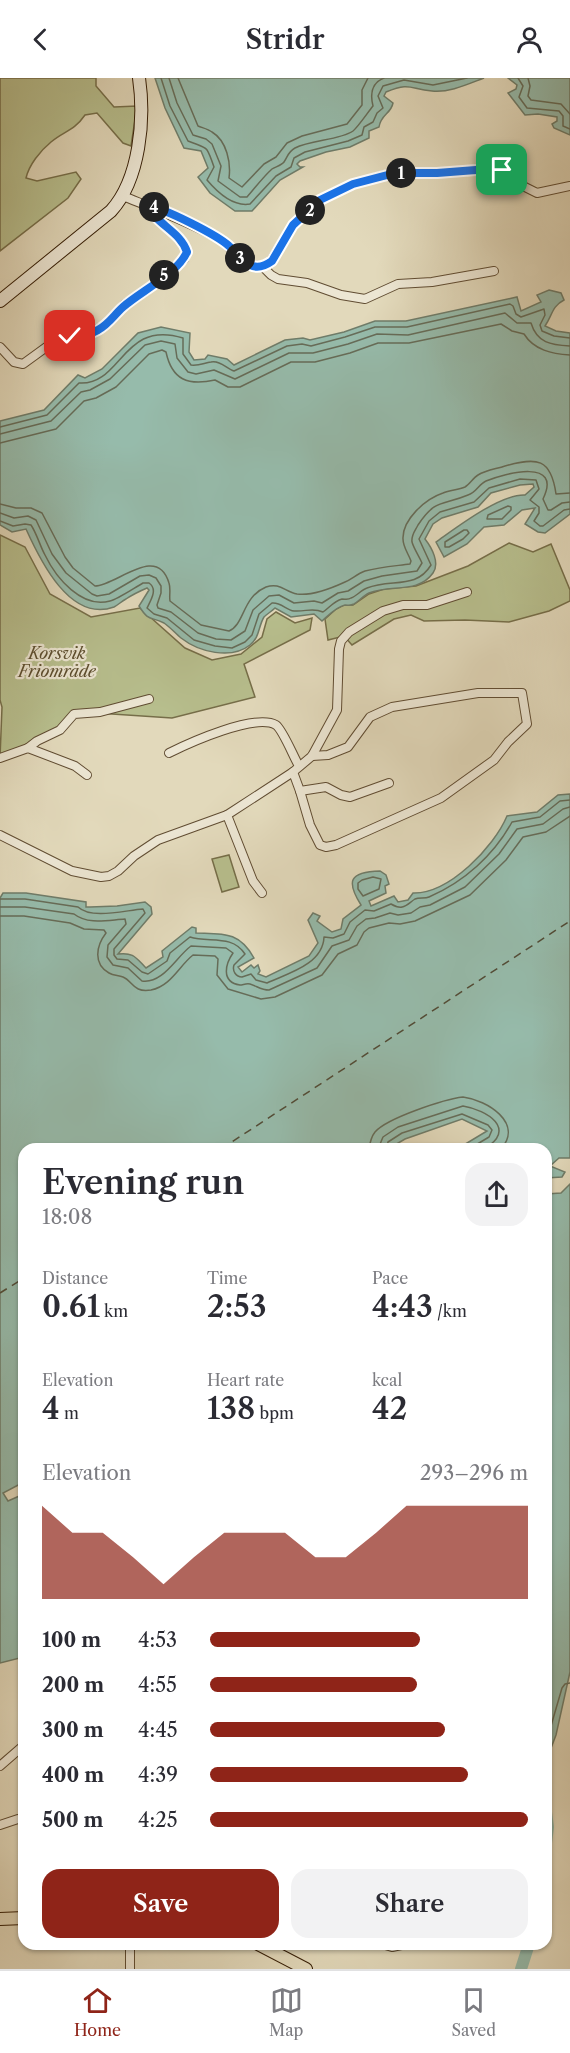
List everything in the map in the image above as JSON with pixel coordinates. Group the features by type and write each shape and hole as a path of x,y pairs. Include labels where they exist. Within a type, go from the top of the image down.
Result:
{"main road":[{"path":"0,301 111,211 123,196 132,173 139,135 141,104 139,78"},
{"path":"0,1919 18,1918"},
{"path":"270,1950 306,1969"}],"street":[{"path":"123,196 162,210 218,238 247,264 262,266 272,261 293,225 320,200 353,184 389,174 496,169 507,173 537,193 570,186"},
{"path":"0,347 14,362 26,363 56,340 88,334 100,329 124,306 183,259 187,252 184,243 167,229 148,206"},
{"path":"262,266 278,279 308,282 341,296 365,299 398,284 432,282 494,271"},
{"path":"0,835 72,871 109,876 158,840 227,815 312,756 337,710 339,649 344,636 374,615 391,608 403,605 427,605 467,592"},
{"path":"169,753 202,737 255,722 267,723 279,728 296,769 310,825 320,845 326,847 336,845 441,798 494,760 508,742 527,724 522,693 478,693 392,707 370,717 348,747 328,755 312,756"},
{"path":"0,758 28,748 60,730 74,714 100,712 149,699"},
{"path":"28,748 75,766 87,775"},
{"path":"300,791 326,787 350,797 389,783"},
{"path":"227,815 254,881 262,893"},
{"path":"0,1766 18,1750"},
{"path":"0,1824 18,1819"},
{"path":"130,1950 130,1969"}],"green space":[{"path":"0,78 96,78 96,86 114,107 137,106 131,146 123,143 97,113 85,115 43,150 32,163 26,178 37,181 76,172 81,179 68,198 0,251"},
{"name":"Korsvik Friområde","path":"0,535 25,547 50,594 91,617 140,608 185,648 212,660 241,654 262,637 267,619 276,612 295,623 312,618 310,630 244,664 255,697 172,718 82,712 63,727 0,758 2,707 0,700"},
{"path":"509,543 533,552 551,544 570,590 570,601 549,611 509,622 424,621 411,615 394,619 352,645 344,636 328,640 325,619 336,609 344,605 353,605 369,594 384,589 416,586 468,566"},
{"path":"229,855 239,887 222,892 212,859"}],"water":[{"path":"155,78 484,78 445,91 405,87 386,92 384,96 393,103 392,107 382,119 379,127 369,131 369,138 350,147 300,161 297,164 303,167 280,180 252,211 235,211 210,193 198,177 208,168 201,151 184,148 165,108"},
{"path":"508,78 570,78 570,135 554,128 552,124 557,121 557,117 538,114 525,115 508,93 516,89 517,85"},
{"path":"549,290 561,293 564,300 555,308 545,326 556,331 570,333 570,514 545,533 538,532 525,524 535,508 522,510 504,525 484,527 467,544 444,557 436,542 491,506 515,496 525,495 534,487 533,484 520,485 491,493 478,507 442,518 433,524 425,539 436,565 427,580 412,586 369,593 354,604 339,608 322,621 314,614 291,617 275,608 264,617 256,639 250,645 242,650 225,653 206,650 188,643 164,623 148,617 139,606 149,590 147,588 114,607 98,610 84,606 71,598 48,572 26,529 12,532 0,525 0,421 44,410 78,375 85,378 102,369 138,333 161,327 190,333 189,352 194,360 205,359 208,355 227,359 234,365 285,340 303,338 310,340 344,332 375,321 406,321 517,297 521,311 541,302 537,295"},
{"path":"570,794 570,1158 559,1158 552,1164 552,1143 467,1143 487,1131 462,1119 398,1143 18,1143 18,1485 3,1493 8,1501 18,1497 18,1658 0,1663 0,898 3,893 26,893 86,902 86,907 145,902 151,907 152,914 118,954 131,955 146,968 163,957 162,951 192,927 196,928 196,933 222,934 236,938 254,958 238,967 242,972 251,965 254,968 258,965 260,971 258,974 266,977 309,956 318,943 308,920 313,913 320,916 317,921 332,932 341,929 343,919 361,905 353,890 353,879 356,876 380,871 386,875 389,884 385,886 386,893 369,901 371,906 394,896 398,902 408,900 413,893 441,886 469,867 492,841 507,816 537,812 558,795"},
{"path":"552,1167 565,1172 562,1177 552,1178"},
{"path":"570,1184 570,1672 552,1745 552,1194 561,1193"}],"waterway":[{"path":"521,1969 527,1950"}],"ferry route":[{"path":"230,1143 570,921"},
{"path":"0,1293 18,1282"}],"route":[{"path":"70,336 88,334 100,329 124,306 147,290 183,259 187,252 184,243 167,229 148,206 162,210 218,238 247,264 256,267 272,261 293,225 320,200 353,184 395,173 502,170"}]}
